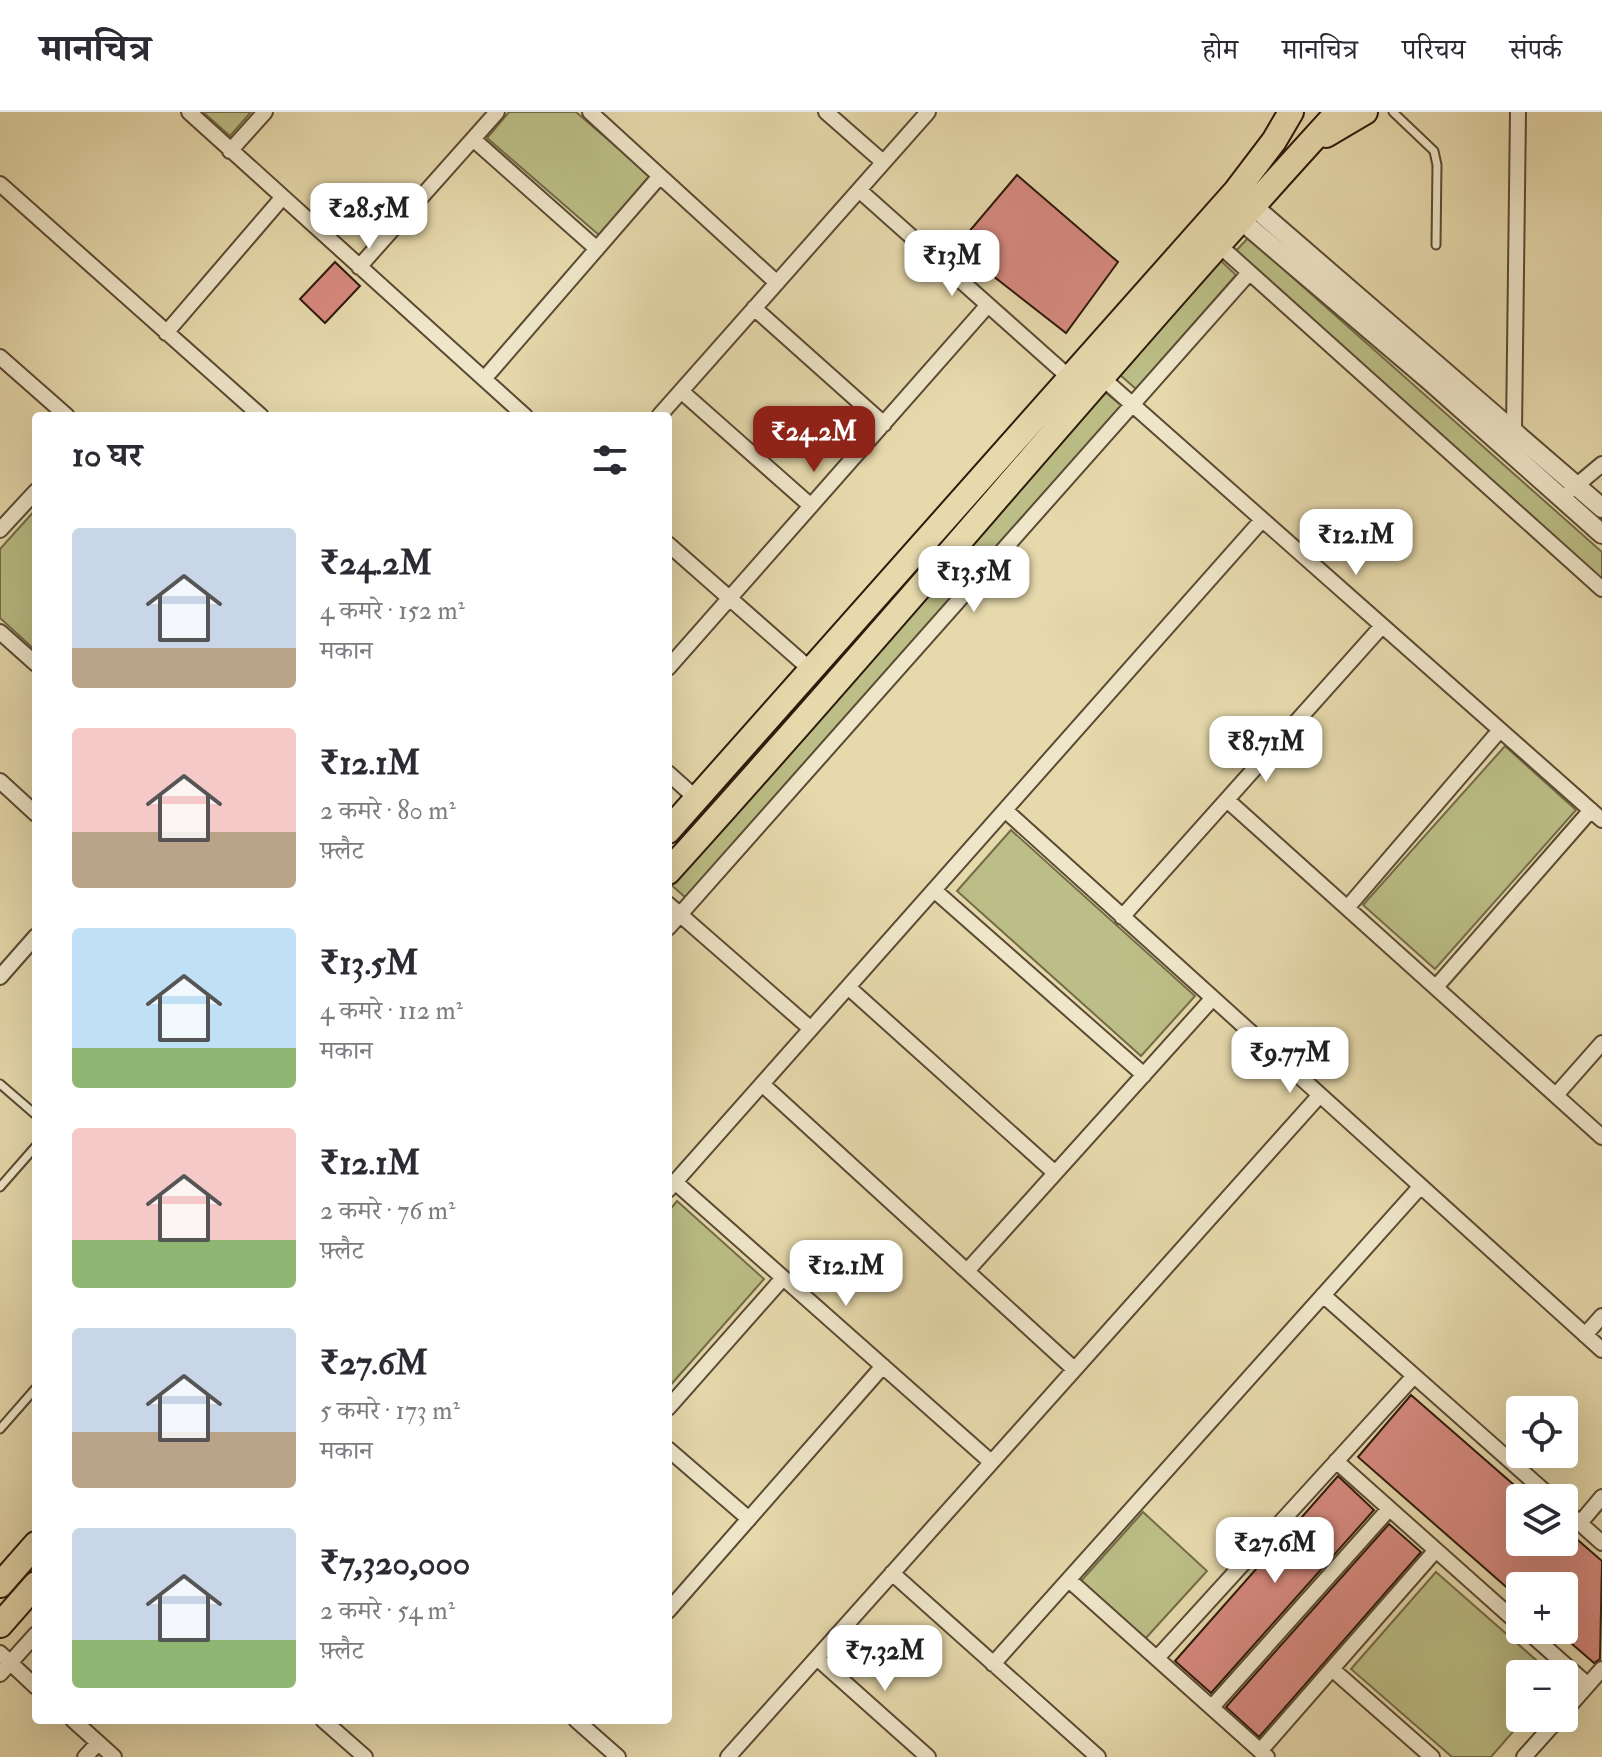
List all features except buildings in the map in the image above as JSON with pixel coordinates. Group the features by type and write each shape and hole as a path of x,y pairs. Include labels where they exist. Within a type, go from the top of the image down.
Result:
{"main road":[{"path":"1274,141 1276,112"},
{"path":"672,868 833,690 1085,372 1236,191 1274,141 1291,112"},
{"path":"672,827 811,670 1085,372 1220,246 1338,112"},
{"path":"1310,143 1342,128 1365,112"},
{"path":"0,1585 32,1549"},
{"path":"0,1625 32,1589"}],"street":[{"path":"189,112 521,412"},
{"path":"230,151 265,112"},
{"path":"359,267 497,112"},
{"path":"590,112 777,283"},
{"path":"826,112 883,162"},
{"path":"663,412 928,112"},
{"path":"1514,430 1518,112"},
{"path":"473,139 597,249"},
{"path":"484,379 660,176"},
{"path":"0,184 256,412"},
{"path":"859,190 988,305 1133,405 1596,815 1436,987"},
{"path":"166,333 282,198"},
{"path":"1248,214 1514,430 1602,508"},
{"path":"1248,214 1602,534"},
{"path":"1220,246 1602,589"},
{"path":"672,924 1249,273"},
{"path":"672,663 988,305"},
{"path":"754,308 884,424"},
{"path":"2,362 62,412"},
{"path":"681,391 811,506"},
{"path":"1562,498 1602,464"},
{"path":"0,530 32,495"},
{"path":"672,1185 1262,520"},
{"path":"672,548 811,670"},
{"path":"1122,917 1382,626"},
{"path":"0,632 32,660"},
{"path":"1347,908 1500,730"},
{"path":"672,777 697,799"},
{"path":"0,781 32,810"},
{"path":"1227,800 1602,1137"},
{"path":"1005,810 1602,1350"},
{"path":"934,890 1144,1075"},
{"path":"672,908 811,1029"},
{"path":"0,977 32,941"},
{"path":"848,987 1055,1173"},
{"path":"967,1271 1212,999"},
{"path":"1556,1095 1602,1043"},
{"path":"762,1084 1074,1369"},
{"path":"728,1757 1319,1096"},
{"path":"672,1187 783,1278 991,1462"},
{"path":"993,1664 1420,1187"},
{"path":"672,1403 783,1278"},
{"path":"1323,1295 1536,1484"},
{"path":"1585,1335 1602,1316"},
{"path":"672,1606 883,1366"},
{"path":"1157,1658 1414,1376"},
{"path":"672,1452 749,1519"},
{"path":"1336,1461 1506,1612"},
{"path":"1602,1497 1580,1523 1602,1543"},
{"path":"1212,1707 1389,1509"},
{"path":"1069,1580 1264,1754 1332,1669 1436,1550"},
{"path":"892,1573 1098,1757"},
{"path":"32,1638 3,1664 32,1684"},
{"path":"1542,1644 1588,1685"},
{"path":"817,1658 928,1757"},
{"path":"1332,1669 1432,1757"},
{"path":"1578,1696 1602,1669"},
{"path":"77,1724 114,1757"},
{"path":"327,1724 362,1756"},
{"path":"581,1724 618,1757"},
{"path":"1524,1757 1546,1732"},
{"path":"85,1757 98,1743"}],"lane":[{"path":"1393,112 1434,151 1437,165 1436,245"},
{"path":"0,1084 32,1112"},
{"path":"0,1187 32,1151"},
{"path":"0,1429 32,1393"},
{"path":"0,1410 9,1419"}],"green space":[{"path":"203,112 251,112 230,136"},
{"path":"509,112 576,112 650,176 599,235 487,138"},
{"path":"1248,238 1602,552 1602,580 1234,253"},
{"path":"1220,260 1236,275 1136,389 1119,374"},
{"path":"1105,392 1122,406 686,898 672,886 672,880"},
{"path":"32,513 32,647 0,618 0,549"},
{"path":"1505,746 1576,810 1435,969 1363,905"},
{"path":"1011,830 1195,996 1141,1056 957,891"},
{"path":"677,1201 764,1279 672,1383 672,1207"},
{"path":"1143,1512 1207,1571 1145,1639 1081,1581"},
{"path":"1436,1572 1506,1634 1506,1644 1518,1644 1536,1660 1506,1660 1506,1732 1513,1732 1491,1757 1452,1757 1351,1669"}]}
